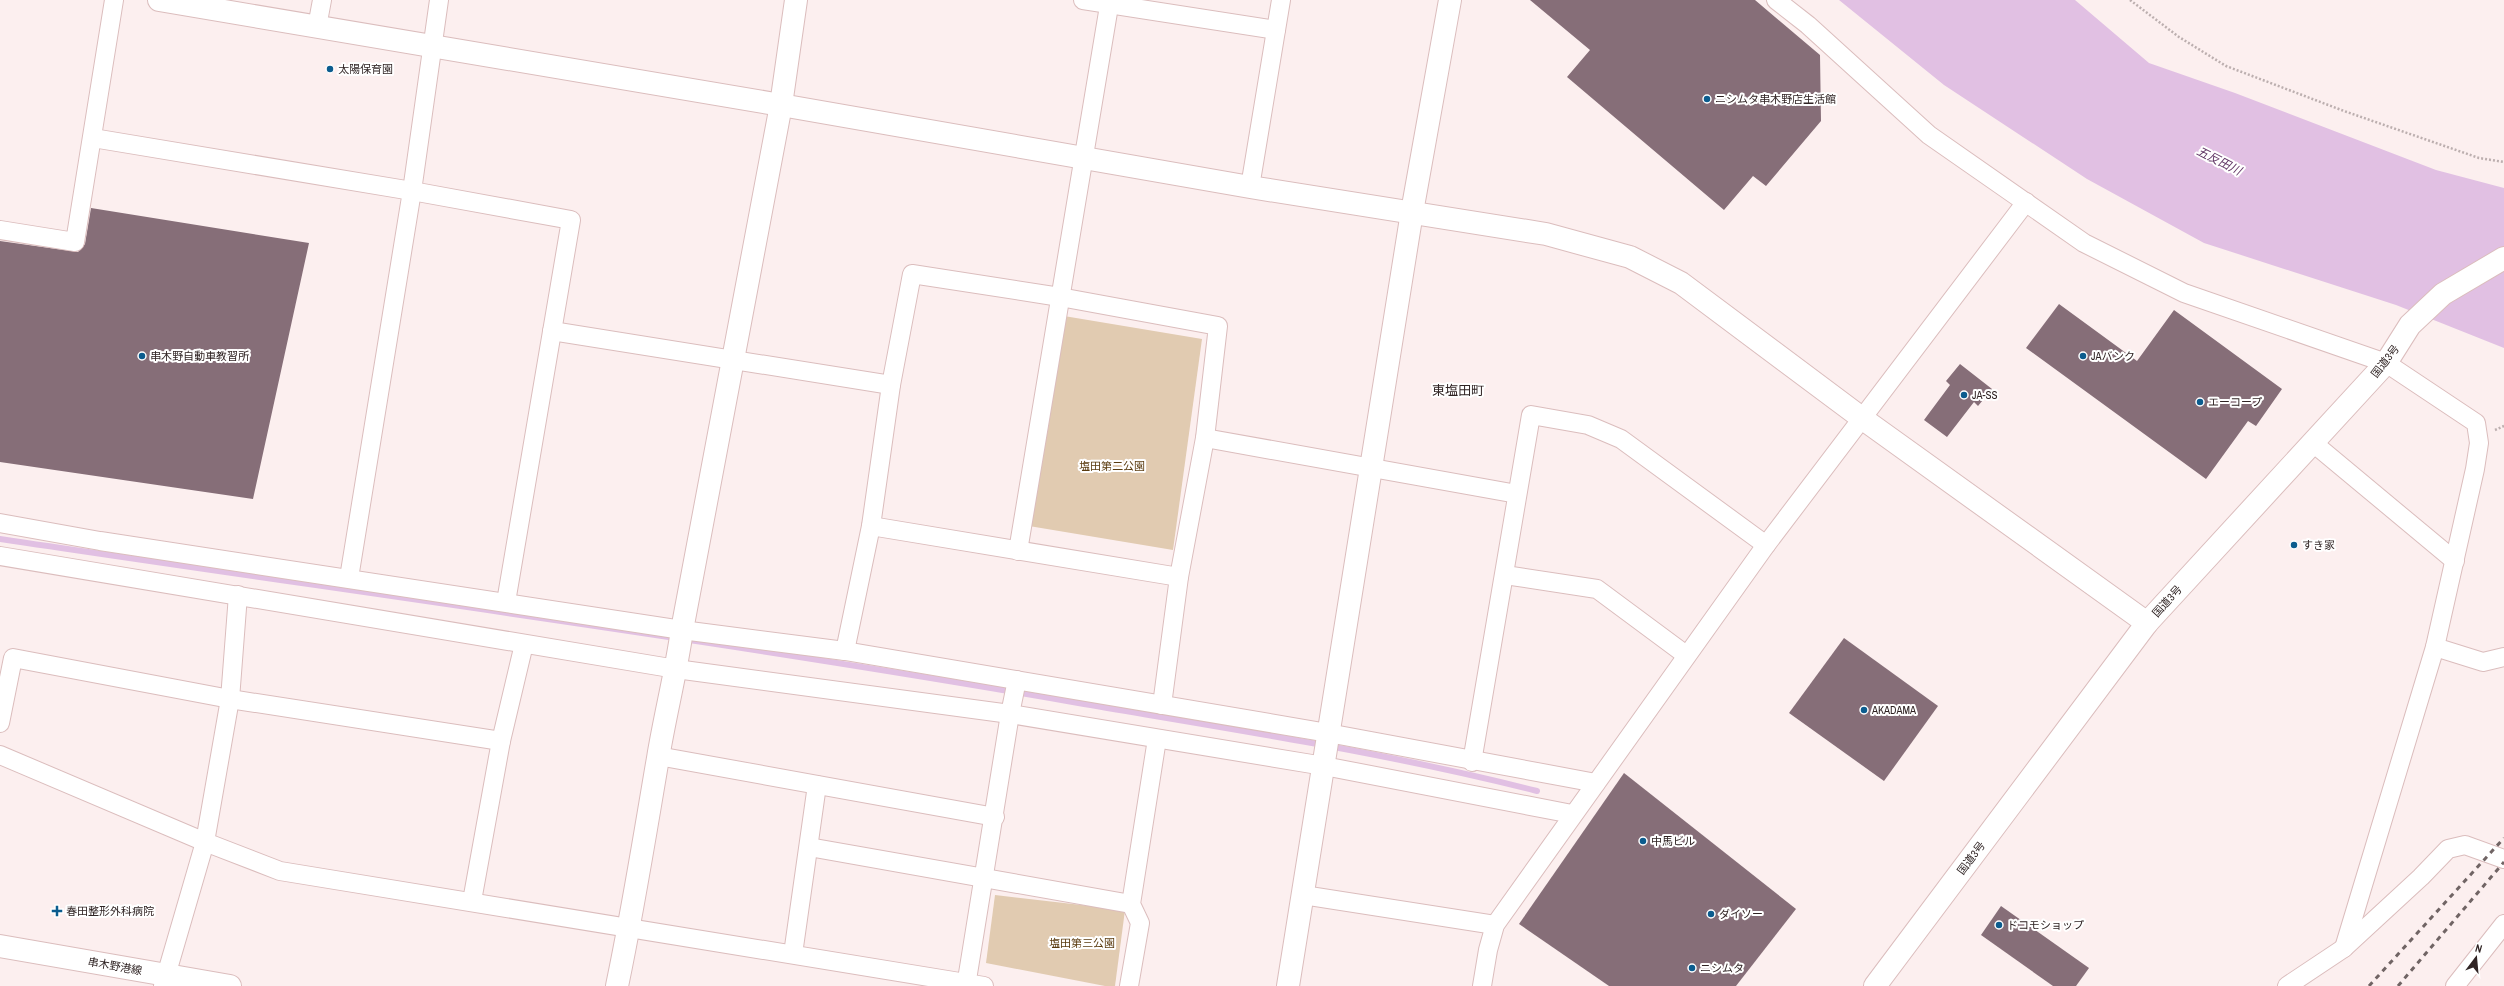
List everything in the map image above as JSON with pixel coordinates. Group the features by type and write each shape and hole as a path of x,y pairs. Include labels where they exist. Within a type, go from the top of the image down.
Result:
{"main road":[{"path":"159,0 781,105 1082,159 1546,234 1630,257 1681,283 1863,419 2148,622"},
{"path":"617,986 630,927 658,756 676,668 781,105 796,0"},
{"path":"1288,986 1412,212 1450,0"},
{"name":"国道3号","path":"1875,986 2148,622 2386,363 2410,325 2443,294 2504,258"},
{"name":"串木野港線","path":"0,946 165,980 230,986"}],"street":[{"path":"0,230 75,242 93,138 114,0"},
{"path":"317,27 322,0"},
{"path":"348,578 412,190 431,47 439,0"},
{"path":"1083,0 1110,2 1276,30"},
{"path":"1250,187 1281,0"},
{"path":"1776,0 1808,25 1929,134 2084,243 2184,293 2386,363 2476,423 2479,442 2475,470 2435,647 2344,948"},
{"path":"1018,551 1082,159 1110,2"},
{"path":"93,138 412,190 571,220 506,602"},
{"path":"1482,986 1488,950 1495,925 1572,814 1596,783 1766,545 2026,202"},
{"path":"845,651 871,526 891,385 912,274 1060,297 1218,326 1205,438 1179,577 1162,705"},
{"path":"552,331 891,385"},
{"path":"1472,762 1531,415 1588,425 1621,439 1766,545"},
{"path":"1205,438 1517,494"},
{"path":"2312,442 2455,561"},
{"path":"0,523 100,541 682,630 845,651 1328,733 1472,762 1596,783"},
{"path":"871,526 1179,577"},
{"path":"0,556 238,594 524,644 676,668 1010,714 1324,766 1572,814"},
{"path":"1504,575 1597,589 1686,655"},
{"path":"165,980 206,842 230,699 238,594"},
{"path":"472,901 501,741 524,644"},
{"path":"2435,647 2483,662 2504,657"},
{"path":"0,723 14,658 230,699 501,741"},
{"path":"967,985 995,817 1010,714 1017,680"},
{"path":"1129,986 1140,922 1131,904 1157,739"},
{"path":"0,755 206,842 280,871 794,954 967,985 984,986"},
{"path":"658,756 995,817"},
{"path":"794,954 817,785"},
{"path":"2287,986 2344,948 2421,877 2448,849 2465,845 2504,859"},
{"path":"809,847 1131,904"},
{"path":"1303,895 1495,925"},
{"path":"2455,986 2504,924"}],"path":[{"path":"2130,0 2179,37 2226,66 2351,114 2479,158 2504,162"}],"green space":[{"name":"塩田第二公園","path":"1064,316 1202,339 1173,550 1029,526"},
{"name":"塩田第三公園","path":"995,895 1125,910 1115,986 1105,986 986,963"}],"water":[{"name":"五反田川","path":"1839,0 2075,0 2149,63 2235,93 2436,170 2504,188 2504,348 2396,305 2204,243 2087,179 1944,85"}],"building":[{"name":"ニシムタ串木野店生活館","path":"1530,0 1755,0 1820,55 1821,121 1766,186 1753,176 1724,210 1567,77 1590,50"},
{"name":"串木野自動車教習所","path":"91,208 309,243 253,499 0,462 0,241 78,252 85,244"},
{"name":"エーコープ","path":"2059,304 2137,361 2174,310 2282,389 2256,426 2248,421 2206,479 2026,348"},
{"name":"JA-SS","path":"1960,364 1992,389 1978,406 1974,402 1947,437 1924,420 1950,385 1946,381"},
{"name":"AKADAMA","path":"1844,638 1938,706 1884,781 1789,713"},
{"name":"中馬ビル","path":"1624,773 1796,909 1736,986 1609,986 1519,924"},
{"path":"2001,906 2089,968 2076,986 2053,986 1981,935"}],"waterway":[{"path":"0,539 678,638 949,681 1312,743 1425,765 1537,791"}],"railway":[{"path":"2369,986 2504,838"},
{"path":"2398,986 2504,862"}],"place":[{"name":"太陽保育園","path":"330,69"},
{"name":"ニシムタ串木野店生活館","path":"1707,99"},
{"name":"串木野自動車教習所","path":"142,356"},
{"name":"JAバンク","path":"2083,356"},
{"name":"JA-SS","path":"1964,395"},
{"name":"エーコープ","path":"2200,402"},
{"name":"すき家","path":"2294,545"},
{"name":"AKADAMA","path":"1864,710"},
{"name":"中馬ビル","path":"1643,841"},
{"name":"春田整形外科病院","path":"57,911"},
{"name":"ダイソー","path":"1711,914"},
{"name":"ドコモショップ","path":"1999,925"},
{"name":"ニシムタ","path":"1692,968"}],"district":[{"name":"東塩田町","path":"1458,390"}]}
